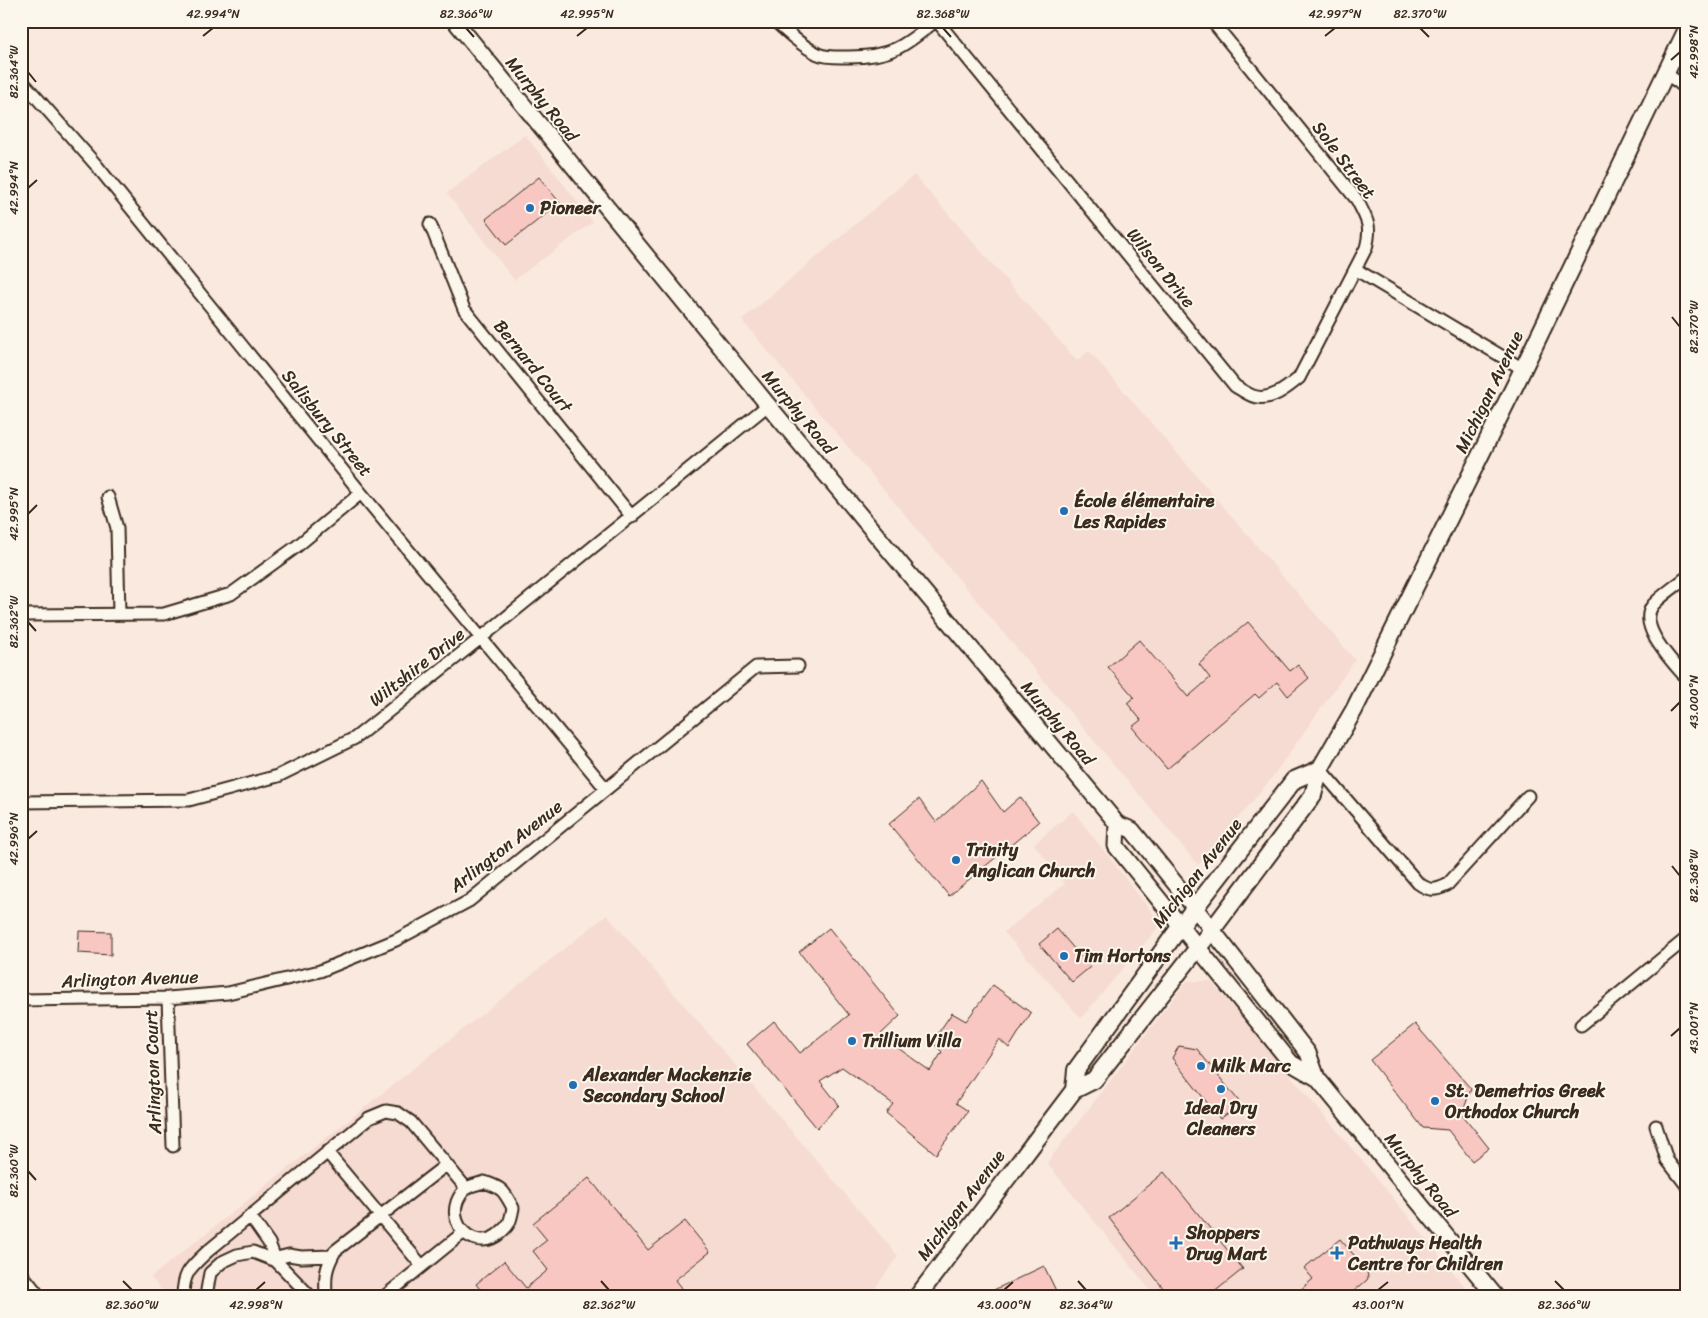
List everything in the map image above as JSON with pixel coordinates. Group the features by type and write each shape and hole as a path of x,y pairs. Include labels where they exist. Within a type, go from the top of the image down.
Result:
{"main road":[{"name":"Michigan Avenue","path":"916,1297 1074,1090 1094,1080 1212,930 1313,795 1320,769 1354,710 1687,29"},
{"name":"Michigan Avenue","path":"1074,1090 1076,1070 1180,927 1294,780 1320,769"}],"street":[{"name":"Murphy Road","path":"455,21 768,405 1117,824 1132,830 1308,1053 1317,1078 1496,1297"},
{"path":"775,21 791,36 820,54 839,57 869,57 887,53 910,42 936,21"},
{"name":"Wilson Drive","path":"936,21 1235,386 1253,397 1268,397 1286,389 1300,378 1355,269"},
{"name":"Sole Street","path":"1212,21 1357,200 1369,224 1370,234 1366,248 1355,269"},
{"path":"1665,73 1687,90"},
{"name":"Salisbury Street","path":"21,80 97,166 480,639 606,789"},
{"name":"Bernard Court","path":"430,224 464,309 632,516"},
{"path":"1355,269 1522,369"},
{"name":"Wiltshire Drive","path":"21,802 189,800 278,776 356,738 768,405"},
{"path":"21,615 164,614 231,594 296,547 361,493"},
{"path":"108,497 117,528 119,614"},
{"path":"1687,577 1652,606 1648,616 1649,626 1655,638 1687,679"},
{"name":"Arlington Avenue","path":"21,1000 168,998 228,993 320,971 396,940 469,901 756,668 798,666"},
{"path":"1320,769 1418,883 1426,889 1437,890 1447,885 1528,796"},
{"name":"Murphy Road","path":"1117,824 1116,846 1291,1063 1317,1078"},
{"path":"1581,1025 1687,938"},
{"name":"Arlington Court","path":"168,998 172,1146"},
{"path":"183,1297 183,1285 187,1272 208,1250 369,1118 386,1111 398,1114 411,1122 466,1188"},
{"path":"1656,1126 1667,1160 1687,1186"},
{"path":"327,1152 422,1266"},
{"path":"326,1297 325,1280 327,1267 335,1251 446,1165"},
{"path":"484,1182 499,1187 506,1195 513,1208 508,1225 498,1235 486,1240 473,1239 464,1232 454,1212 460,1196 466,1188 484,1182"},
{"path":"250,1216 269,1243 276,1261 311,1297"},
{"path":"384,1297 464,1232"},
{"path":"209,1297 207,1290 210,1274 222,1262 237,1255 253,1252 276,1261"},
{"path":"276,1261 281,1256 289,1255 301,1257 332,1256"},
{"path":"21,1273 40,1297"}],"shaded area":[{"path":"525,135 593,222 514,280 447,193"},
{"name":"École élémentaire Les Rapides","path":"914,175 1077,361 1089,351 1355,660 1268,783 1198,865 742,320"},
{"path":"1073,811 1161,924 1081,1018 1004,932 1065,884 1034,844"},
{"name":"Alexander Mackenzie Secondary School","path":"607,915 898,1256 869,1297 167,1297 151,1277"},
{"path":"1187,981 1211,981 1384,1187 1473,1297 1156,1297 1047,1163"}],"building":[{"path":"539,177 560,203 506,245 486,219"},
{"path":"1248,622 1290,671 1298,665 1309,678 1288,696 1277,682 1259,698 1255,694 1167,769 1132,727 1141,720 1127,703 1134,697 1108,667 1139,640 1188,697 1210,678 1199,664"},
{"name":"Trinity Anglican Church","path":"981,781 1003,812 1020,797 1039,822 949,896 889,824 919,799 936,822"},
{"name":"Trillium Villa","path":"829,928 900,1016 880,1035 930,1071 942,1052 932,1042 952,1013 966,1021 993,985 1031,1013 1009,1048 999,1039 956,1103 968,1111 936,1154 886,1113 893,1104 842,1067 820,1081 839,1105 817,1128 747,1044 774,1021 800,1053 849,1015 799,952"},
{"name":"Tim Hortons","path":"1057,929 1090,967 1072,982 1039,944"},
{"path":"79,931 111,932 111,955 78,953"},
{"name":"St. Demetrios Greek Orthodox Church","path":"1415,1024 1471,1089 1462,1114 1489,1148 1472,1161 1448,1130 1423,1128 1370,1060"},
{"path":"1179,1046 1197,1049 1241,1104 1220,1119 1172,1058"},
{"name":"Shoppers Drug Mart","path":"1164,1172 1243,1269 1208,1297 1170,1297 1109,1218"},
{"path":"589,1178 648,1250 685,1221 710,1252 675,1280 688,1297 608,1297 603,1291 595,1297 486,1297 476,1284 504,1261 526,1288 548,1270 533,1251 547,1240 533,1223"},
{"name":"Pathways Health Centre for Children","path":"1340,1239 1367,1270 1367,1280 1347,1297 1292,1297 1313,1279 1304,1268"},
{"path":"1044,1266 1059,1297 979,1297"}],"place":[{"name":"Pioneer","path":"530,208"},
{"name":"École élémentaire Les Rapides","path":"1064,511"},
{"name":"Trinity Anglican Church","path":"956,860"},
{"name":"Tim Hortons","path":"1064,956"},
{"name":"Trillium Villa","path":"852,1041"},
{"name":"Milk Marc","path":"1201,1066"},
{"name":"Alexander Mackenzie Secondary School","path":"573,1085"},
{"name":"Ideal Dry Cleaners","path":"1221,1089"},
{"name":"St. Demetrios Greek Orthodox Church","path":"1435,1101"},
{"name":"Shoppers Drug Mart","path":"1176,1243"},
{"name":"Pathways Health Centre for Children","path":"1337,1253"}]}
